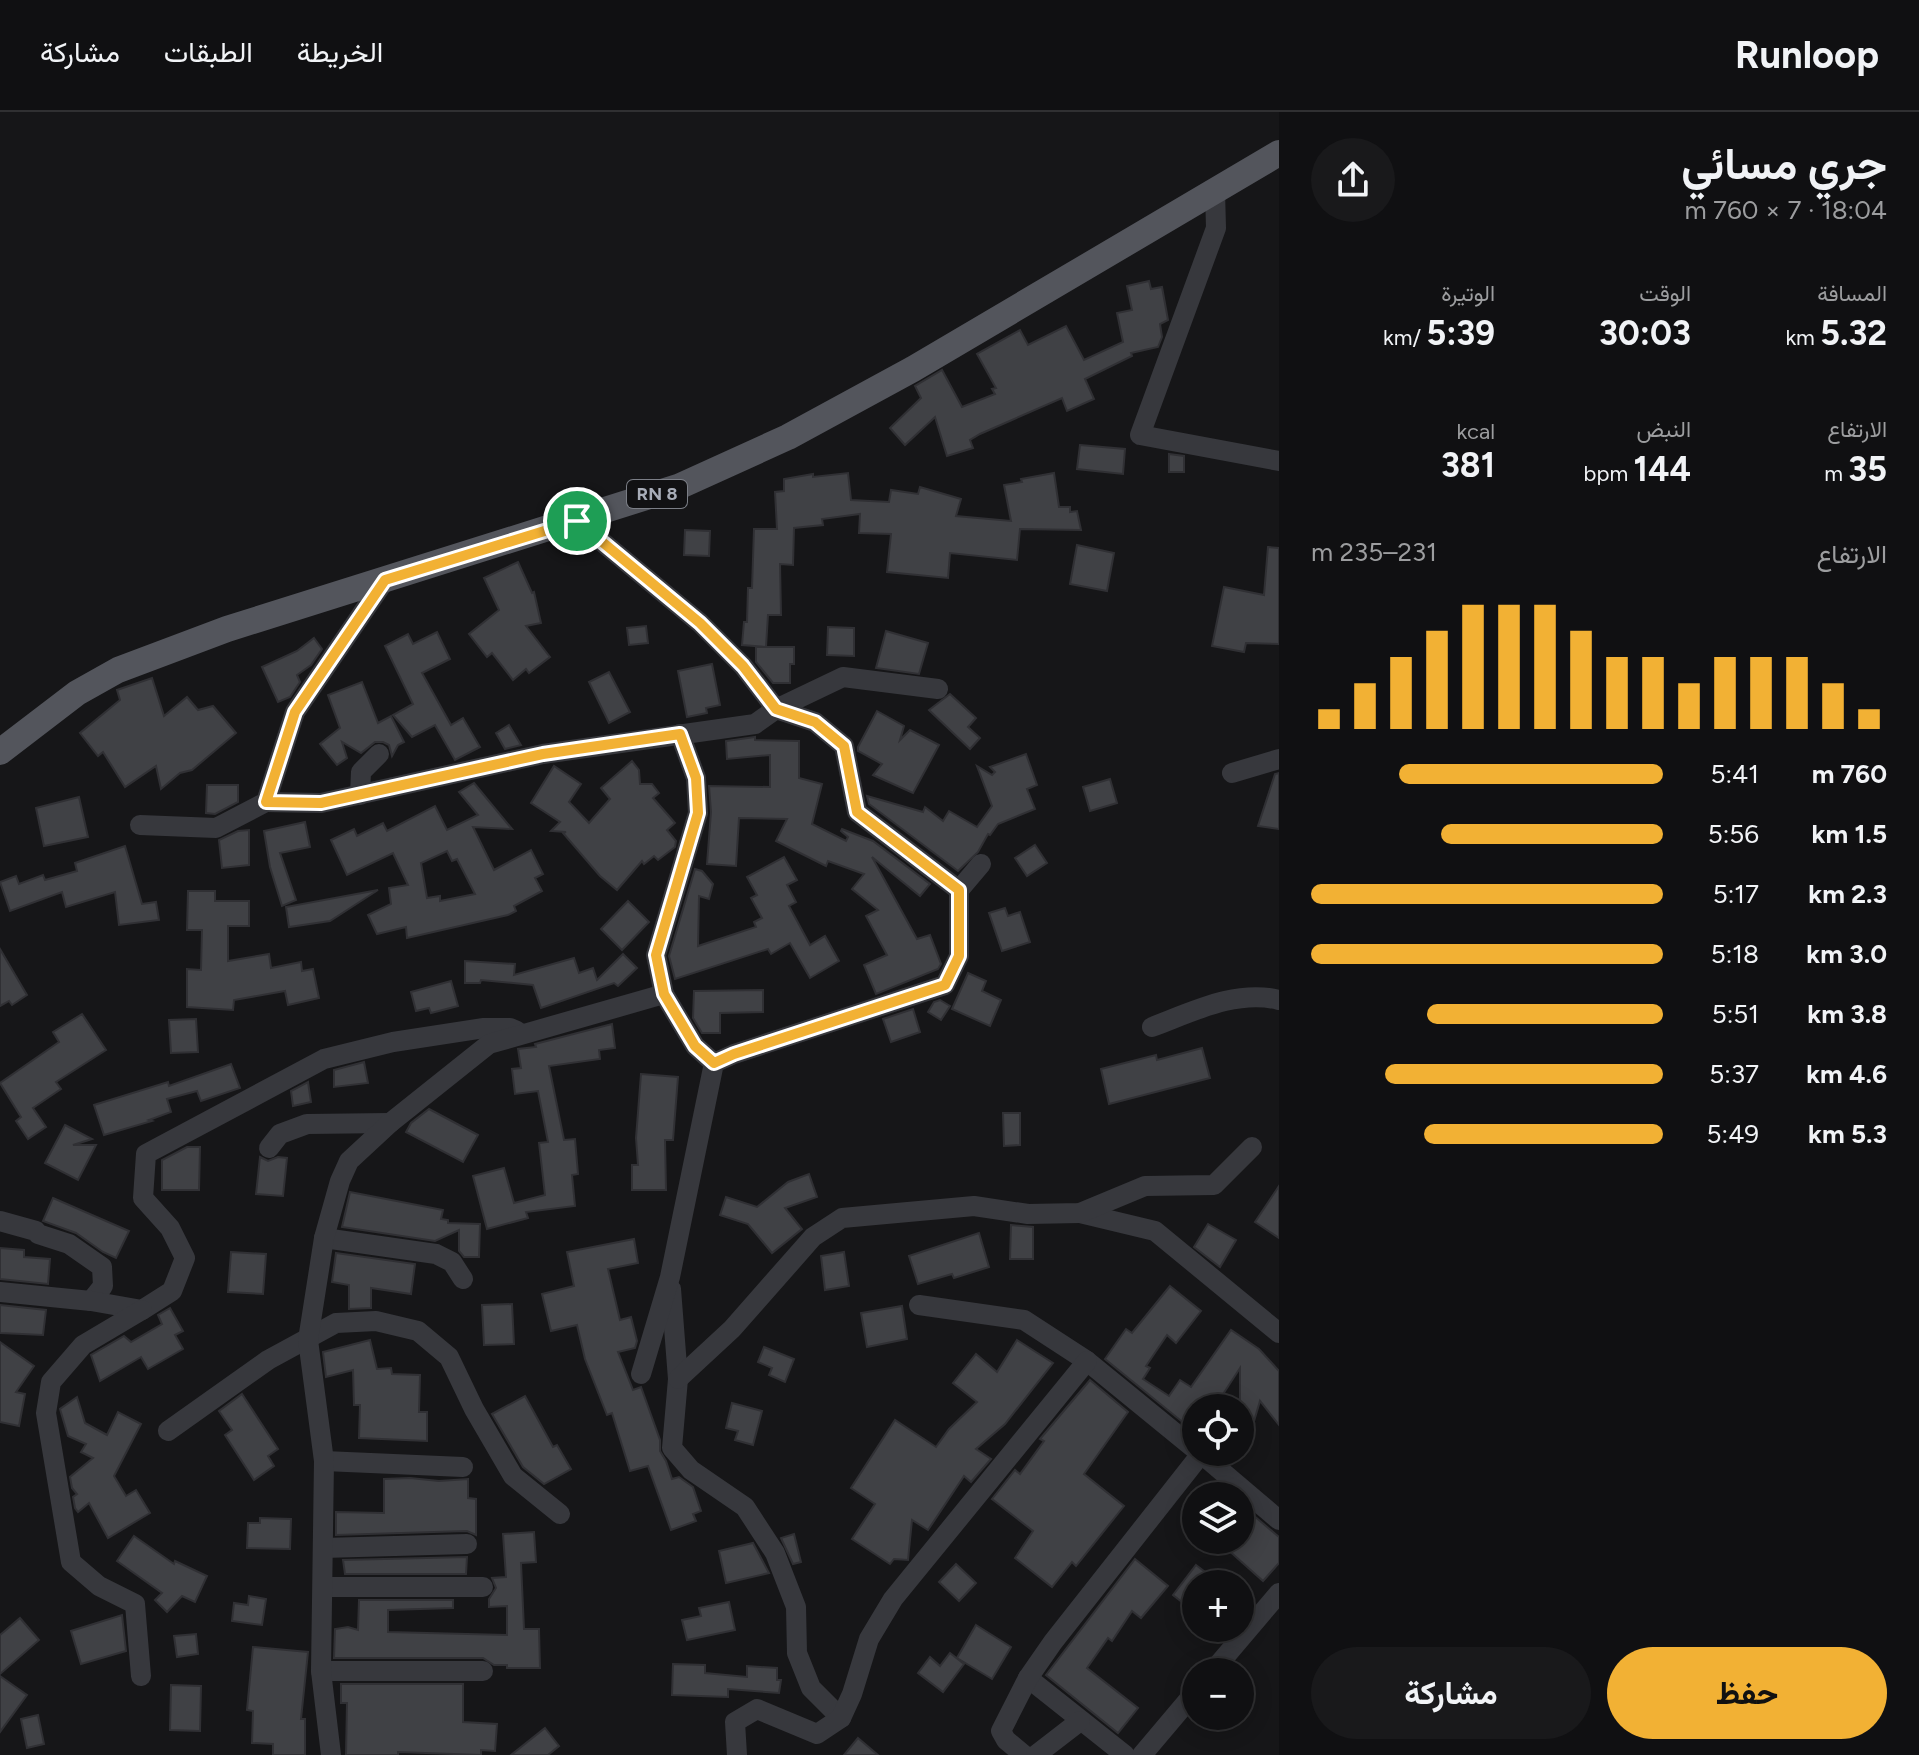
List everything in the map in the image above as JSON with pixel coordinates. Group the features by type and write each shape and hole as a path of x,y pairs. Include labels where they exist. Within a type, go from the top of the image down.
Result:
{"main road":[{"name":"RN 8","path":"0,752 77,693 118,670 227,629 678,487 788,437 913,369 1279,153"}],"street":[{"path":"1215,191 1216,228 1140,435 1279,461"},
{"path":"577,521 700,623 743,666 776,709 815,722 844,746 857,812 959,890"},
{"path":"266,802 295,712 385,580"},
{"path":"140,825 216,828 266,802 321,803 543,754 755,724 776,709 843,677 938,689"},
{"path":"680,734 696,778 698,813 656,955 664,994 695,1046 714,1063"},
{"path":"360,795 361,772 379,754"},
{"path":"1232,773 1279,759"},
{"path":"714,1063 945,985 959,956 959,890 981,864"},
{"path":"331,1755 321,1671 324,1461 308,1340 324,1238 336,1193 349,1161 390,1123 489,1044 664,994"},
{"path":"1152,1027 1202,1008 1253,995 1279,1000"},
{"path":"141,1676 135,1604 99,1586 71,1562 46,1413 51,1382 83,1345 172,1291 185,1258 170,1228 143,1198 146,1154 324,1059 393,1042 484,1028 510,1028 525,1033"},
{"path":"641,1374 670,1277 714,1063"},
{"path":"269,1148 280,1134 307,1124 390,1123"},
{"path":"1080,1213 1145,1186 1214,1185 1252,1147"},
{"path":"678,1379 732,1329 813,1237 842,1218 974,1206 1028,1214 1080,1213 1155,1231 1279,1333"},
{"path":"0,1221 69,1244 102,1267 103,1286 91,1301"},
{"path":"324,1238 436,1254 452,1262 463,1279"},
{"path":"670,1277 678,1379 672,1448 691,1470 745,1507 775,1553 796,1607 797,1653 811,1688 841,1718"},
{"path":"0,1292 91,1301 142,1310"},
{"path":"919,1305 1024,1320 1087,1361 1182,1439"},
{"path":"168,1431 268,1360 336,1323 376,1321 418,1331 449,1357 474,1409 513,1476 560,1514"},
{"path":"737,1755 735,1722 757,1709 817,1734 841,1718 869,1639 893,1599 1087,1361"},
{"path":"324,1461 463,1467"},
{"path":"1024,1755 1006,1740 1001,1731 1028,1678 1187,1466"},
{"path":"1215,1466 1279,1520"},
{"path":"323,1548 467,1544"},
{"path":"323,1587 483,1587"},
{"path":"1224,1658 1279,1593"},
{"path":"321,1671 483,1671"},
{"path":"1028,1678 1125,1755"},
{"path":"1142,1755 1182,1708"},
{"path":"1036,1755 1080,1721"}],"building":[{"path":"1149,281 1151,289 1162,287 1168,320 1160,324 1162,337 1158,347 1131,353 1132,356 1085,379 1094,399 1067,411 1062,398 980,434 970,440 973,448 947,456 935,417 905,445 890,428 921,398 915,386 942,370 962,407 995,394 992,389 996,388 977,354 1020,330 1028,345 1066,326 1084,360 1123,342 1117,313 1132,310 1127,286"},
{"path":"1080,445 1125,449 1123,474 1077,469"},
{"path":"1169,454 1184,456 1184,472 1169,472"},
{"path":"848,473 851,500 889,502 891,490 918,494 920,487 961,499 956,516 1011,521 1004,485 1054,473 1059,507 1070,507 1070,512 1077,511 1081,530 1020,529 1017,560 950,553 948,578 887,572 891,534 859,533 860,514 822,519 823,525 794,528 793,565 780,564 781,615 768,615 766,647 742,645 744,622 747,622 748,588 752,588 754,529 777,529 775,492 784,491 784,479"},
{"path":"685,530 710,531 709,556 684,555"},
{"path":"1077,545 1114,553 1107,591 1070,584"},
{"path":"1268,547 1279,548 1279,644 1246,643 1244,652 1212,646 1224,587 1264,595"},
{"path":"518,562 534,592 541,623 526,626 550,657 529,673 526,669 513,680 492,653 487,657 469,634 499,610 484,578"},
{"path":"646,626 648,643 629,645 627,628"},
{"path":"828,627 854,628 854,656 827,655"},
{"path":"886,631 928,643 919,674 876,668"},
{"path":"437,632 450,659 422,673 451,725 463,718 480,747 455,760 435,725 412,737 393,715 413,704 385,646 408,634 413,644"},
{"path":"314,638 322,649 311,665 297,675 300,682 290,697 278,702 262,667 297,651"},
{"path":"756,647 794,647 790,683 773,683 756,662"},
{"path":"712,664 720,705 706,708 707,713 687,717 678,671"},
{"path":"609,672 630,712 609,723 589,682"},
{"path":"152,678 164,716 187,697 198,710 213,706 236,733 192,770 180,773 161,789 156,766 125,787 103,752 98,756 80,733 120,700 117,690"},
{"path":"362,682 378,723 391,716 404,742 398,745 392,756 389,745 383,742 375,742 361,753 342,742 347,758 337,765 320,744 340,728 328,695"},
{"path":"950,694 976,718 968,727 980,738 970,749 929,710"},
{"path":"877,711 904,726 900,740 910,730 939,745 913,793 873,775 882,764 858,751"},
{"path":"509,725 521,745 505,749 496,733"},
{"path":"755,737 755,740 799,741 799,778 822,784 812,824 846,841 848,837 842,829 873,841 930,884 920,896 872,857 917,939 930,935 941,964 938,969 876,994 864,965 887,955 866,916 878,910 852,889 864,874 828,861 826,866 776,841 787,819 739,818 736,866 707,864 711,812 709,786 770,787 770,755 727,759 726,741"},
{"path":"1026,754 1037,785 1027,789 1035,809 998,824 978,852 958,871 869,804 867,796 923,812 925,807 943,821 949,811 977,827 992,806 977,766 992,775 995,772 990,767"},
{"path":"632,761 639,770 640,784 652,784 659,793 653,798 675,823 667,830 676,841 675,847 658,860 654,856 644,864 642,861 617,890 600,876 563,833 566,832 551,831 560,822 531,803 554,766 581,784 569,802 589,823 610,799 601,788"},
{"path":"1279,773 1279,829 1258,826 1275,774"},
{"path":"1110,779 1117,803 1090,811 1083,787"},
{"path":"474,783 512,829 473,827 494,870 531,850 543,874 535,878 542,891 514,906 516,911 508,915 407,938 406,927 377,934 368,915 391,904 389,888 408,885 393,853 347,875 331,840 354,829 357,836 383,823 387,831 435,806 447,830 478,815 459,792","holes":["447,851 452,861 457,859 475,894 440,901 440,896 427,898 421,863"]},
{"path":"207,785 238,785 238,802 215,814 206,813"},
{"path":"79,797 88,837 44,846 36,808"},
{"path":"305,822 310,847 280,853 296,900 282,906 270,867 264,831"},
{"path":"249,830 249,865 222,868 219,840 238,831"},
{"path":"1035,845 1047,863 1027,876 1015,858"},
{"path":"125,846 142,904 156,902 159,920 119,925 115,892 66,907 62,892 10,911 0,882 16,876 19,884 43,875 45,880 77,871 75,863"},
{"path":"784,857 797,880 787,885 796,902 789,906 810,945 825,936 839,961 810,978 790,943 771,954 768,949 675,979 669,956 695,869 702,871 713,884 709,899 699,896 698,946 756,927 754,922 762,918 751,898 757,895 747,877"},
{"path":"378,890 330,921 289,927 286,907"},
{"path":"188,891 215,891 215,901 249,901 249,926 228,926 228,961 269,954 271,968 301,962 302,971 313,969 319,998 288,1005 285,991 234,1000 233,1010 187,1007 187,969 201,970 202,930 187,930"},
{"path":"628,901 649,922 622,950 601,929"},
{"path":"1005,908 1008,916 1020,912 1030,942 1002,951 989,913"},
{"path":"0,949 27,995 12,1005 9,1001 0,1006"},
{"path":"623,954 637,968 618,986 614,983 541,1008 533,985 481,980 480,983 465,983 465,961 515,964 514,975 574,958 579,973 593,968 597,980"},
{"path":"968,973 986,981 982,991 1001,1000 990,1026 952,1009"},
{"path":"451,981 458,1006 431,1013 429,1008 416,1011 411,992"},
{"path":"763,990 763,1012 720,1013 720,1033 702,1033 693,1018 694,991"},
{"path":"940,1000 950,1006 941,1020 928,1012 934,1002"},
{"path":"913,1009 920,1032 891,1042 883,1019"},
{"path":"82,1014 106,1050 56,1082 61,1089 33,1108 46,1127 28,1139 16,1121 21,1117 0,1083 59,1042 53,1032"},
{"path":"196,1019 198,1052 171,1053 169,1020"},
{"path":"612,1024 615,1048 599,1050 600,1059 549,1066 564,1140 575,1139 578,1174 572,1175 575,1206 526,1212 528,1218 487,1229 473,1176 504,1168 514,1203 545,1195 539,1143 548,1142 538,1091 515,1094 512,1069 521,1068 518,1049 536,1047 535,1044"},
{"path":"1202,1048 1210,1078 1109,1104 1101,1069 1156,1055 1157,1060"},
{"path":"364,1062 368,1083 334,1087 334,1070"},
{"path":"231,1064 240,1088 201,1101 197,1091 167,1099 171,1112 104,1135 94,1105 168,1082 169,1086"},
{"path":"641,1074 678,1077 673,1140 665,1140 666,1190 632,1190 632,1165 638,1165 636,1138"},
{"path":"308,1082 311,1102 293,1106 291,1091"},
{"path":"429,1109 478,1135 463,1162 406,1132 411,1123"},
{"path":"1003,1113 1020,1113 1020,1145 1004,1146"},
{"path":"65,1125 92,1139 73,1145 96,1145 78,1180 45,1163"},
{"path":"187,1147 200,1147 199,1190 162,1190 162,1160"},
{"path":"260,1157 268,1161 287,1158 283,1196 256,1194"},
{"path":"809,1174 817,1197 785,1208 802,1229 772,1253 748,1224 720,1215 726,1197 757,1207 788,1182"},
{"path":"1279,1186 1279,1238 1255,1222"},
{"path":"350,1192 443,1210 441,1219 448,1220 448,1223 480,1224 479,1257 464,1257 459,1251 459,1230 435,1241 342,1227"},
{"path":"53,1198 129,1231 116,1258 76,1233 43,1221"},
{"path":"1208,1224 1236,1240 1220,1267 1194,1247"},
{"path":"1011,1225 1033,1227 1033,1259 1010,1259"},
{"path":"979,1233 989,1267 954,1278 952,1274 918,1284 909,1256"},
{"path":"634,1239 638,1263 608,1269 620,1320 631,1317 637,1341 635,1348 618,1352 633,1390 641,1387 660,1440 660,1451 672,1479 679,1477 693,1487 701,1511 693,1514 696,1521 671,1530 648,1466 630,1471 612,1413 607,1415 585,1359 577,1325 551,1331 542,1294 574,1286 567,1252"},
{"path":"0,1248 24,1250 24,1257 50,1259 48,1284 0,1279"},
{"path":"231,1252 266,1254 263,1294 228,1292"},
{"path":"844,1252 849,1286 825,1290 821,1256"},
{"path":"336,1253 415,1264 411,1294 371,1288 371,1308 349,1309 349,1285 332,1282"},
{"path":"1170,1286 1201,1311 1176,1343 1167,1335 1146,1366 1150,1368 1143,1379 1169,1396 1180,1380 1191,1387 1231,1330 1259,1349 1279,1371 1279,1425 1260,1401 1254,1421 1254,1394 1240,1394 1240,1368 1223,1394 1182,1394 1182,1422 1105,1359 1126,1329 1132,1333"},
{"path":"512,1304 514,1344 484,1345 482,1305"},
{"path":"0,1305 46,1310 43,1335 0,1333"},
{"path":"902,1306 907,1339 867,1347 861,1313"},
{"path":"170,1308 183,1331 175,1335 183,1349 148,1369 141,1357 100,1381 91,1355 124,1336 131,1342 162,1324 158,1315"},
{"path":"370,1340 377,1369 391,1368 392,1374 420,1375 419,1412 427,1412 427,1441 359,1438 360,1405 354,1405 353,1370 326,1377 323,1352"},
{"path":"1017,1340 1053,1363 1005,1424 976,1449 991,1459 971,1482 964,1476 928,1530 912,1520 908,1560 894,1559 890,1564 852,1539 875,1504 851,1488 895,1420 936,1447 949,1429 977,1402 953,1383 976,1354 997,1372"},
{"path":"0,1342 34,1366 16,1392 25,1394 19,1426 0,1422"},
{"path":"764,1347 794,1359 785,1382 769,1375 772,1368 758,1362"},
{"path":"1090,1380 1128,1412 1084,1474 1124,1506 1076,1566 1072,1562 1052,1587 1015,1558 1033,1531 992,1499 1015,1470 1020,1474 1044,1441 1040,1439"},
{"path":"242,1394 278,1449 268,1456 274,1466 254,1480 225,1435 232,1430 219,1411"},
{"path":"525,1396 553,1447 557,1445 571,1469 544,1484 523,1467 492,1414"},
{"path":"77,1397 85,1423 107,1435 118,1412 141,1424 114,1476 126,1496 136,1490 150,1513 108,1538 89,1503 78,1512 75,1508 73,1497 77,1494 70,1477 93,1458 81,1452 86,1444 68,1436 60,1409"},
{"path":"732,1403 762,1411 753,1445 735,1440 738,1431 726,1428"},
{"path":"384,1479 439,1481 468,1479 468,1498 476,1499 476,1535 467,1531 336,1535 336,1512 384,1513"},
{"path":"1254,1516 1279,1537 1279,1563 1263,1581 1233,1554 1254,1554"},
{"path":"260,1518 291,1519 290,1549 247,1548 248,1523 260,1523"},
{"path":"534,1532 536,1562 521,1563 524,1629 539,1629 540,1668 507,1668 507,1665 494,1665 483,1658 334,1658 335,1629 348,1627 358,1630 359,1600 453,1600 453,1608 388,1610 388,1632 507,1635 507,1606 489,1607 489,1599 496,1588 492,1578 506,1577 503,1534"},
{"path":"794,1534 801,1562 793,1564 781,1538"},
{"path":"134,1536 174,1564 175,1561 207,1576 195,1602 182,1596 167,1612 155,1600 162,1593 117,1561"},
{"path":"753,1543 769,1573 726,1583 719,1551"},
{"path":"467,1557 466,1574 345,1574 343,1560"},
{"path":"1135,1559 1168,1586 1141,1618 1132,1611 1112,1641 1108,1638 1087,1668 1138,1708 1118,1733 1046,1675"},
{"path":"956,1564 976,1583 959,1601 939,1582"},
{"path":"1182,1583 1182,1602 1173,1595"},
{"path":"249,1596 266,1599 262,1625 232,1621 234,1603 248,1605"},
{"path":"729,1602 735,1630 687,1640 682,1620 701,1616 699,1608"},
{"path":"122,1615 126,1651 81,1664 71,1631"},
{"path":"20,1618 39,1640 0,1674 0,1635"},
{"path":"976,1625 1011,1647 992,1679 957,1658"},
{"path":"196,1634 198,1654 177,1657 174,1636"},
{"path":"253,1647 308,1652 301,1719 305,1719 305,1755 273,1755 273,1744 252,1743 253,1711 247,1710"},
{"path":"950,1653 964,1664 943,1692 918,1673 930,1657 940,1666"},
{"path":"673,1664 705,1665 705,1673 747,1677 747,1666 777,1668 777,1680 781,1680 779,1693 728,1689 728,1697 672,1695"},
{"path":"0,1676 27,1695 0,1732"},
{"path":"341,1684 463,1684 463,1722 497,1724 495,1751 481,1750 481,1755 398,1752 398,1755 346,1755 347,1703 341,1703"},
{"path":"171,1685 201,1686 200,1731 170,1730"},
{"path":"38,1715 44,1744 27,1748 21,1719"},
{"path":"545,1728 559,1746 548,1755 511,1755"},
{"path":"858,1738 878,1755 844,1755"}],"route":[{"path":"577,521 700,623 743,666 776,709 815,722 844,746 857,812 959,890 959,956 945,985 714,1063 695,1046 664,994 656,955 698,813 696,778 680,734 543,754 321,803 266,802 295,712 385,580 577,521"}]}
